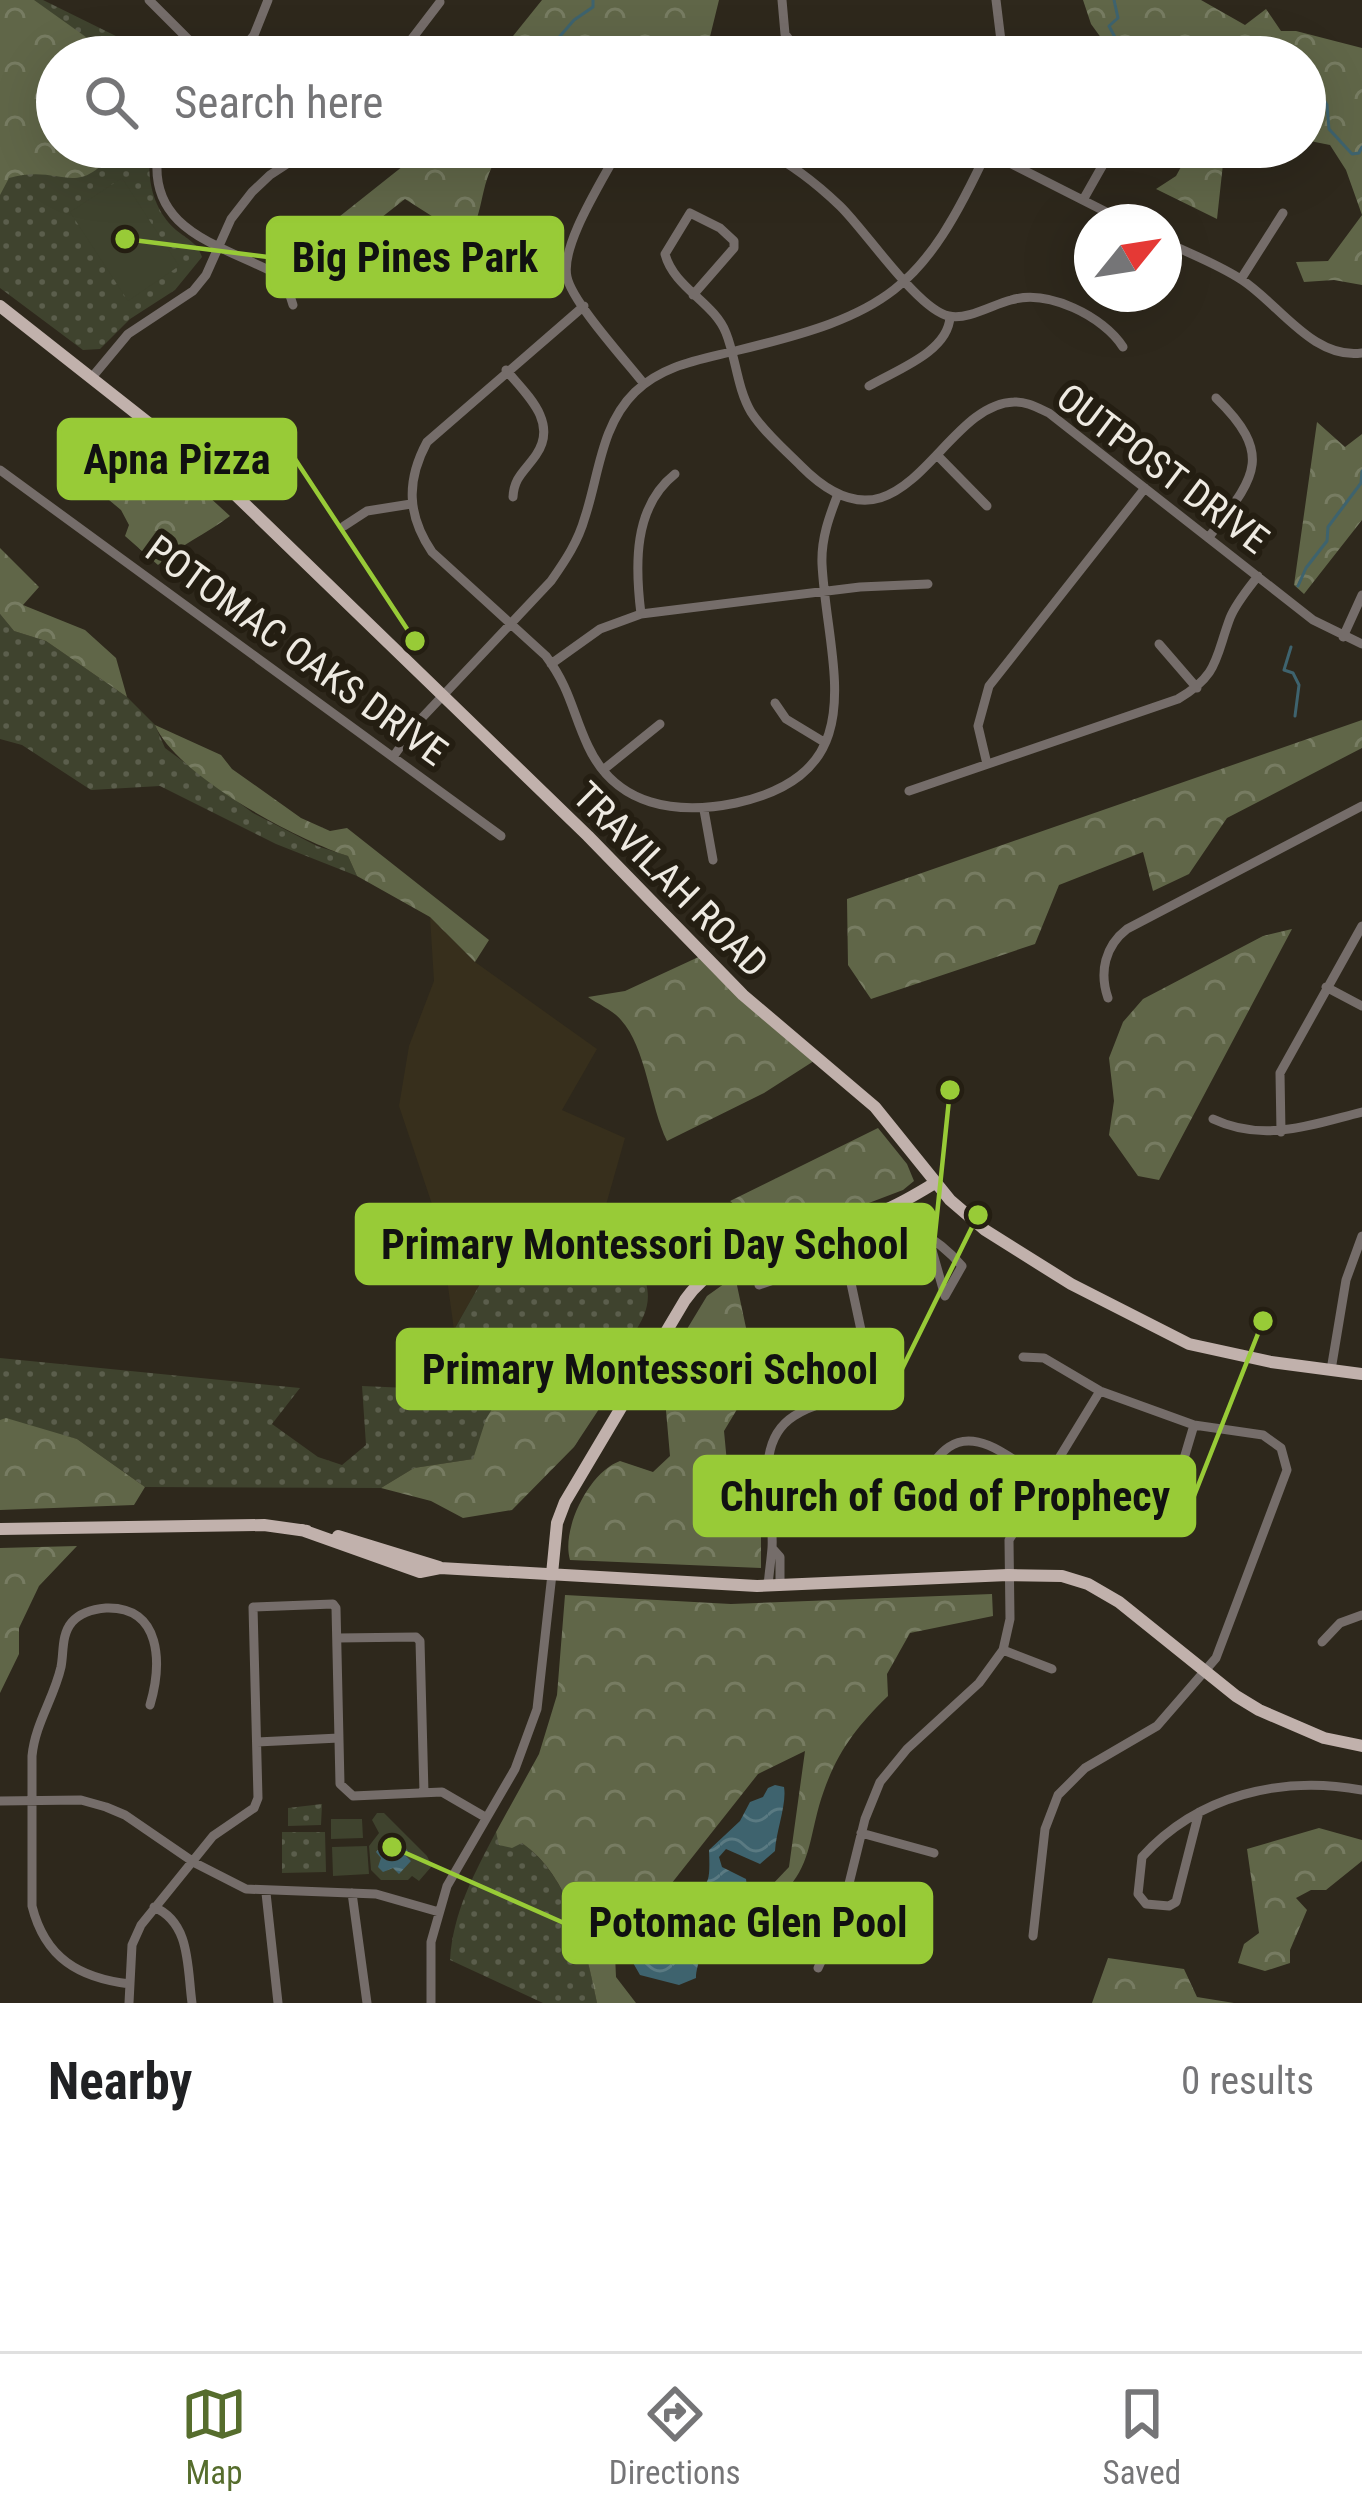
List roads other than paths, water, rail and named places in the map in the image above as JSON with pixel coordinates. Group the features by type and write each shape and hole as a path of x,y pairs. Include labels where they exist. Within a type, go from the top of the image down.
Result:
{"main road":[{"name":"TRAVILAH ROAD","path":"0,306 217,478 588,836 743,994 875,1107 935,1183 985,1230 1155,1330 1212,1351 1362,1374"},
{"path":"552,1574 557,1522 566,1502 685,1300 706,1274 739,1257 875,1215 935,1183"},
{"path":"0,1529 264,1525 302,1530 420,1572 440,1568 774,1586 1051,1574 1088,1584 1119,1602 1236,1696 1289,1725 1362,1746"}],"street":[{"path":"149,0 185,36"},
{"path":"253,36 268,0"},
{"path":"782,0 786,36"},
{"path":"997,0 1001,36"},
{"path":"414,36 440,2"},
{"path":"155,168 159,193 172,217 190,233 277,274 286,283 293,305"},
{"path":"93,376 128,334 193,291 232,219 252,192 281,168"},
{"path":"610,168 567,256 566,276 644,384"},
{"path":"793,168 843,208 933,310 950,317 1014,298 1041,297 1108,327 1123,347"},
{"path":"393,757 418,722 568,557 586,516 610,428 625,403 644,384 673,367 848,319 878,304 906,281 947,232 976,168"},
{"path":"1022,168 1091,204"},
{"path":"1083,200 1101,168"},
{"path":"584,306 427,442 412,472 411,503 432,552 551,664 569,692 589,748 603,770 628,793 651,804 704,810 781,788 802,772 834,719 838,694 823,538 838,494 815,480 761,426 744,395 724,327 693,295 667,262 665,254 690,213 734,241 734,248 693,295"},
{"path":"1241,279 1283,213"},
{"path":"1182,250 1241,279 1319,344 1334,352 1362,353"},
{"path":"868,386 938,345 950,317"},
{"path":"506,370 536,406 544,433 538,453 517,477 513,497"},
{"path":"1209,537 1246,488 1252,464 1246,430 1216,398"},
{"name":"OUTPOST DRIVE","path":"838,494 865,498 891,493 909,483 982,412 1014,401 1049,412 1313,620 1362,644"},
{"path":"937,455 987,506"},
{"name":"POTOMAC OAKS DRIVE","path":"0,470 501,836"},
{"path":"641,614 638,545 657,491 675,474"},
{"path":"987,764 978,726 989,686 1144,488"},
{"path":"344,526 367,511 411,503"},
{"path":"909,791 1178,699 1197,688 1217,663 1230,616 1258,576"},
{"path":"551,664 600,629 641,614 928,584"},
{"path":"1343,637 1362,595"},
{"path":"1160,644 1197,688"},
{"path":"775,703 786,719 824,742"},
{"path":"603,770 660,724"},
{"path":"1108,998 1103,978 1106,956 1127,929 1362,806"},
{"path":"704,810 713,860"},
{"path":"1281,1132 1280,1073 1362,926"},
{"path":"1326,988 1362,1006"},
{"path":"1213,1119 1243,1131 1281,1132 1362,1112"},
{"path":"759,1285 918,1230 928,1236 943,1245 962,1266 945,1295 928,1236"},
{"path":"1330,1370 1346,1280 1362,1236"},
{"path":"774,1586 780,1558 772,1548 767,1458 780,1431 797,1414 874,1390 845,1256"},
{"path":"1023,1358 1044,1358 1100,1391 1194,1425 1263,1436 1281,1448 1287,1470 1222,1648 1157,1726 1085,1768 1058,1795 1046,1829 1033,1936"},
{"path":"818,1968 840,1920 873,1795 888,1770 979,1683 1003,1650 1010,1619 1009,1540 1100,1391"},
{"path":"1177,1482 1194,1425"},
{"path":"918,1484 947,1448 967,1441 989,1446 1045,1481"},
{"path":"431,2003 431,1942 439,1912 460,1859 515,1768 537,1709 552,1574"},
{"path":"129,2003 132,1945 154,1907 213,1836 256,1804 253,1606 333,1604 344,1791 352,1796 451,1795 485,1816"},
{"path":"130,1984 81,1974 45,1942 32,1906 33,1740 61,1669 71,1622 97,1609 121,1608 135,1612 148,1625 155,1639 156,1685 150,1706"},
{"path":"1322,1642 1340,1623 1362,1615"},
{"path":"338,1637 416,1637 420,1641 424,1793"},
{"path":"1003,1650 1052,1669"},
{"path":"257,1742 339,1738"},
{"path":"1199,1812 1176,1902 1146,1904 1138,1894 1142,1857 1199,1812 1238,1795 1304,1784 1362,1790"},
{"path":"0,1801 81,1800 106,1807 194,1863 246,1889 352,1892 439,1912"},
{"path":"861,1833 934,1852"},
{"path":"352,1892 367,2003"},
{"path":"266,1893 278,2003"},
{"path":"154,1907 169,1913 178,1924 192,2003"},
{"path":"840,1920 871,1928 904,1954"}],"water":[{"path":"775,1785 784,1787 785,1794 775,1851 760,1864 726,1849 719,1857 722,1867 746,1879 747,1889 738,1911 707,1943 696,1978 679,1985 640,1975 632,1961 656,1917 675,1898 704,1885 709,1850 740,1821 750,1802"},
{"path":"388,1839 408,1851 405,1855 411,1861 399,1874 393,1868 383,1872 378,1867 381,1858 376,1852"}],"waterway":[{"path":"560,36 593,7 593,0"},
{"path":"1114,0 1118,18 1109,26 1114,36"},
{"path":"1326,103 1329,129 1352,154 1362,147"},
{"path":"1298,586 1327,541 1328,527 1361,483 1362,471"},
{"path":"1291,647 1284,670 1293,673 1299,685 1295,716"}],"place":[{"name":"Big Pines Park","path":"125,239"},
{"name":"Apna Pizza","path":"415,641"},
{"name":"Primary Montessori Day School","path":"950,1090"},
{"name":"Primary Montessori School","path":"978,1215"},
{"name":"Church of God of Prophecy","path":"1263,1321"},
{"name":"Potomac Glen Pool","path":"392,1847"}]}
